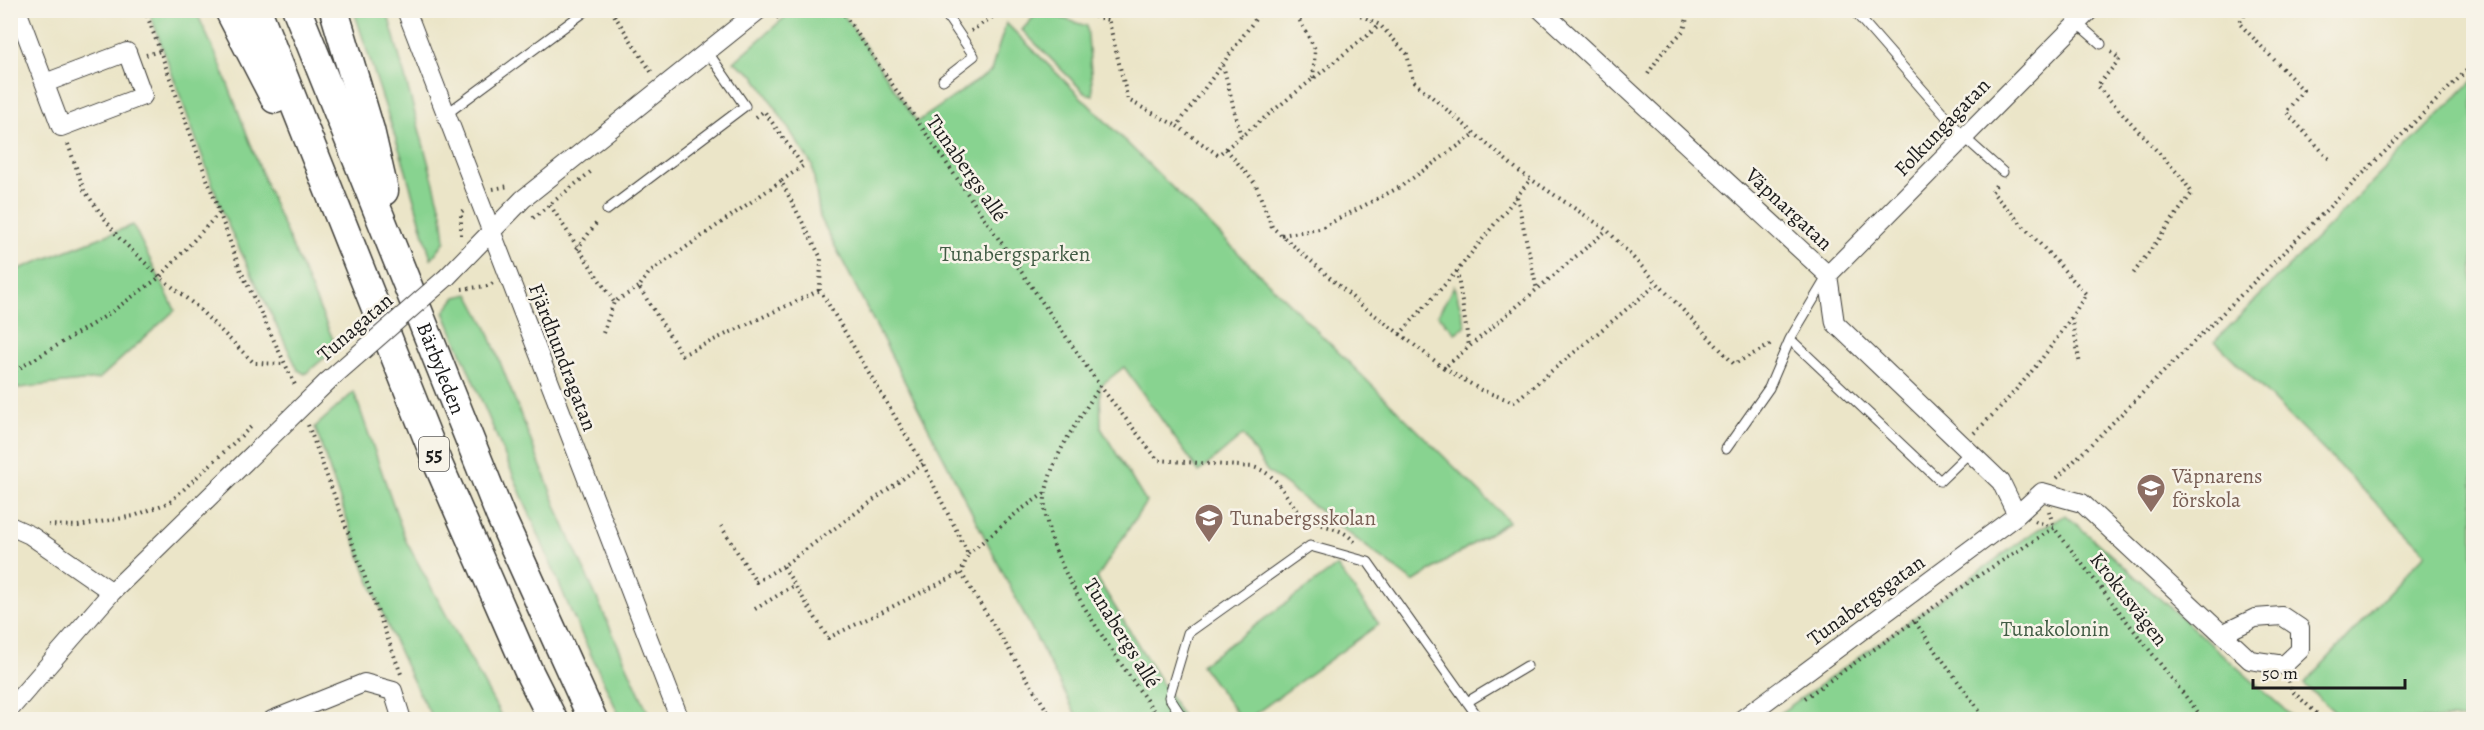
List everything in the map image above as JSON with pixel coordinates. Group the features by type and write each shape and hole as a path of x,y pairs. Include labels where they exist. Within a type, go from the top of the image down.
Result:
{"main road":[{"path":"228,10 346,234"},
{"name":"Bärbyleden","path":"257,10 438,464 529,672 553,720"},
{"name":"Bärbyleden","path":"297,10 408,292 500,515 593,720"},
{"path":"334,10 370,130 408,292"}],"street":[{"path":"17,10 62,127 143,96 127,52 45,82"},
{"name":"Fjärdhundragatan","path":"406,10 506,275 680,720"},
{"name":"Väpnargatan","path":"1541,10 1828,275 1835,323 2001,482 2017,515"},
{"name":"Tunagatan","path":"10,709 112,592 328,381 450,284 490,232 523,199 706,51 764,17"},
{"name":"Folkungagatan","path":"1828,275 2083,17"},
{"path":"2042,492 2082,503 2222,634 2250,660 2284,665 2300,650 2300,628 2282,616 2255,618 2222,634"},
{"name":"Tunabergsgatan","path":"1741,720 2017,515 2042,492"},
{"path":"10,526 30,535 112,592"},
{"path":"272,720 364,683 393,691 402,720"}],"lane":[{"path":"446,115 587,10"},
{"path":"943,10 974,56 943,80"},
{"path":"1853,10 1964,137 2002,172"},
{"path":"2083,17 2101,44"},
{"path":"607,210 745,106 706,51"},
{"path":"1726,449 1769,388 1790,339 1828,275"},
{"path":"1790,339 1940,481 1967,447"},
{"path":"1184,720 1169,697 1188,633 1310,546 1368,562 1480,720"},
{"path":"1467,702 1527,666"}],"path":[{"path":"145,10 240,270 295,386 404,682"},
{"path":"611,10 653,74"},
{"path":"764,17 786,10"},
{"name":"Tunabergs allé","path":"841,10 1100,386 1058,454 1046,493 1049,535 1066,572 1095,624 1160,720"},
{"path":"955,28 968,34 1003,10"},
{"path":"1071,10 1109,21"},
{"path":"1106,10 1128,100 1177,126 1218,155 1380,26"},
{"path":"1177,126 1262,10"},
{"path":"1294,10 1315,49 1313,81"},
{"path":"1350,10 1380,26 1407,54 1413,81 1530,180 1607,230 1656,285 1734,364 1771,345 1790,339"},
{"path":"1648,74 1661,54 1684,30 1689,10"},
{"path":"2248,10 2239,22 2303,90 2286,112 2331,161"},
{"path":"2101,44 2120,59 2097,86 2182,178 2192,194 2133,274"},
{"path":"2042,492 2474,63"},
{"path":"1222,65 1241,137"},
{"path":"603,333 614,302 639,287 649,273 802,166 764,111 753,119 745,106"},
{"path":"62,127 84,190 118,237 160,277 196,306 254,363 285,364"},
{"path":"1281,236 1319,229 1390,192 1475,133"},
{"path":"1226,149 1256,184 1272,227 1281,236 1360,304 1444,368 1481,390 1514,402 1656,285"},
{"path":"529,222 597,165"},
{"path":"1967,447 2060,336 2086,294 1992,192 2002,172"},
{"path":"1400,334 1457,271 1530,180"},
{"path":"781,181 821,258 820,290 923,464 968,554"},
{"path":"1517,196 1537,291"},
{"path":"550,205 614,302"},
{"path":"577,249 607,210"},
{"path":"10,374 104,317 160,277 219,213"},
{"path":"1444,368 1607,230"},
{"path":"1457,271 1469,347"},
{"path":"450,284 466,288 487,286 506,275"},
{"path":"639,287 682,355 820,290"},
{"path":"2072,318 2080,364"},
{"path":"287,394 295,386"},
{"path":"1100,386 1158,460 1253,467 1267,471 1304,516 1349,534 1368,562"},
{"path":"41,525 78,526 134,516 170,502 262,417"},
{"path":"721,526 756,582 783,566 923,464"},
{"path":"783,566 828,638 961,573 968,554 1019,511 1046,493"},
{"path":"2017,515 2054,528"},
{"path":"1803,700 1978,576 2054,528"},
{"name":"Krokusvägen","path":"2054,528 2204,720"},
{"path":"961,573 1053,720"},
{"path":"755,609 795,585"},
{"path":"1915,622 1986,720"},
{"path":"2284,665 2292,691 2324,720"}],"green space":[{"path":"149,11 196,11 221,66 272,200 335,344 328,355 305,374 298,370 226,221"},
{"path":"354,11 387,11 442,213 445,241 431,259 403,161"},
{"name":"Tunabergsparken","path":"792,11 841,11 917,122 991,71 1006,23 1509,521 1413,582 1267,471 1243,435 1199,472 1124,367 1100,386 1101,428 1146,502 1097,578 1184,719 1078,719 820,217 812,165 754,75 734,62"},
{"path":"1039,11 1087,26 1093,95 1085,93 1022,30"},
{"path":"2473,80 2473,719 2342,719 2304,684 2426,553 2215,341"},
{"path":"133,225 175,310 99,379 11,389 11,272"},
{"path":"1454,286 1466,326 1455,333 1438,315"},
{"path":"469,294 486,326 561,518 651,719 621,719 572,614 444,312 456,297"},
{"path":"354,392 406,541 503,719 433,719 398,649 368,576 315,427"},
{"name":"Tunakolonin","path":"2066,515 2295,719 1772,719 2037,530"},
{"path":"1337,566 1379,624 1248,719 1241,719 1201,665"}],"place":[{"name":"Väpnarens förskola","path":"2151,514"},
{"name":"Tunabergsskolan","path":"1209,544"}]}
